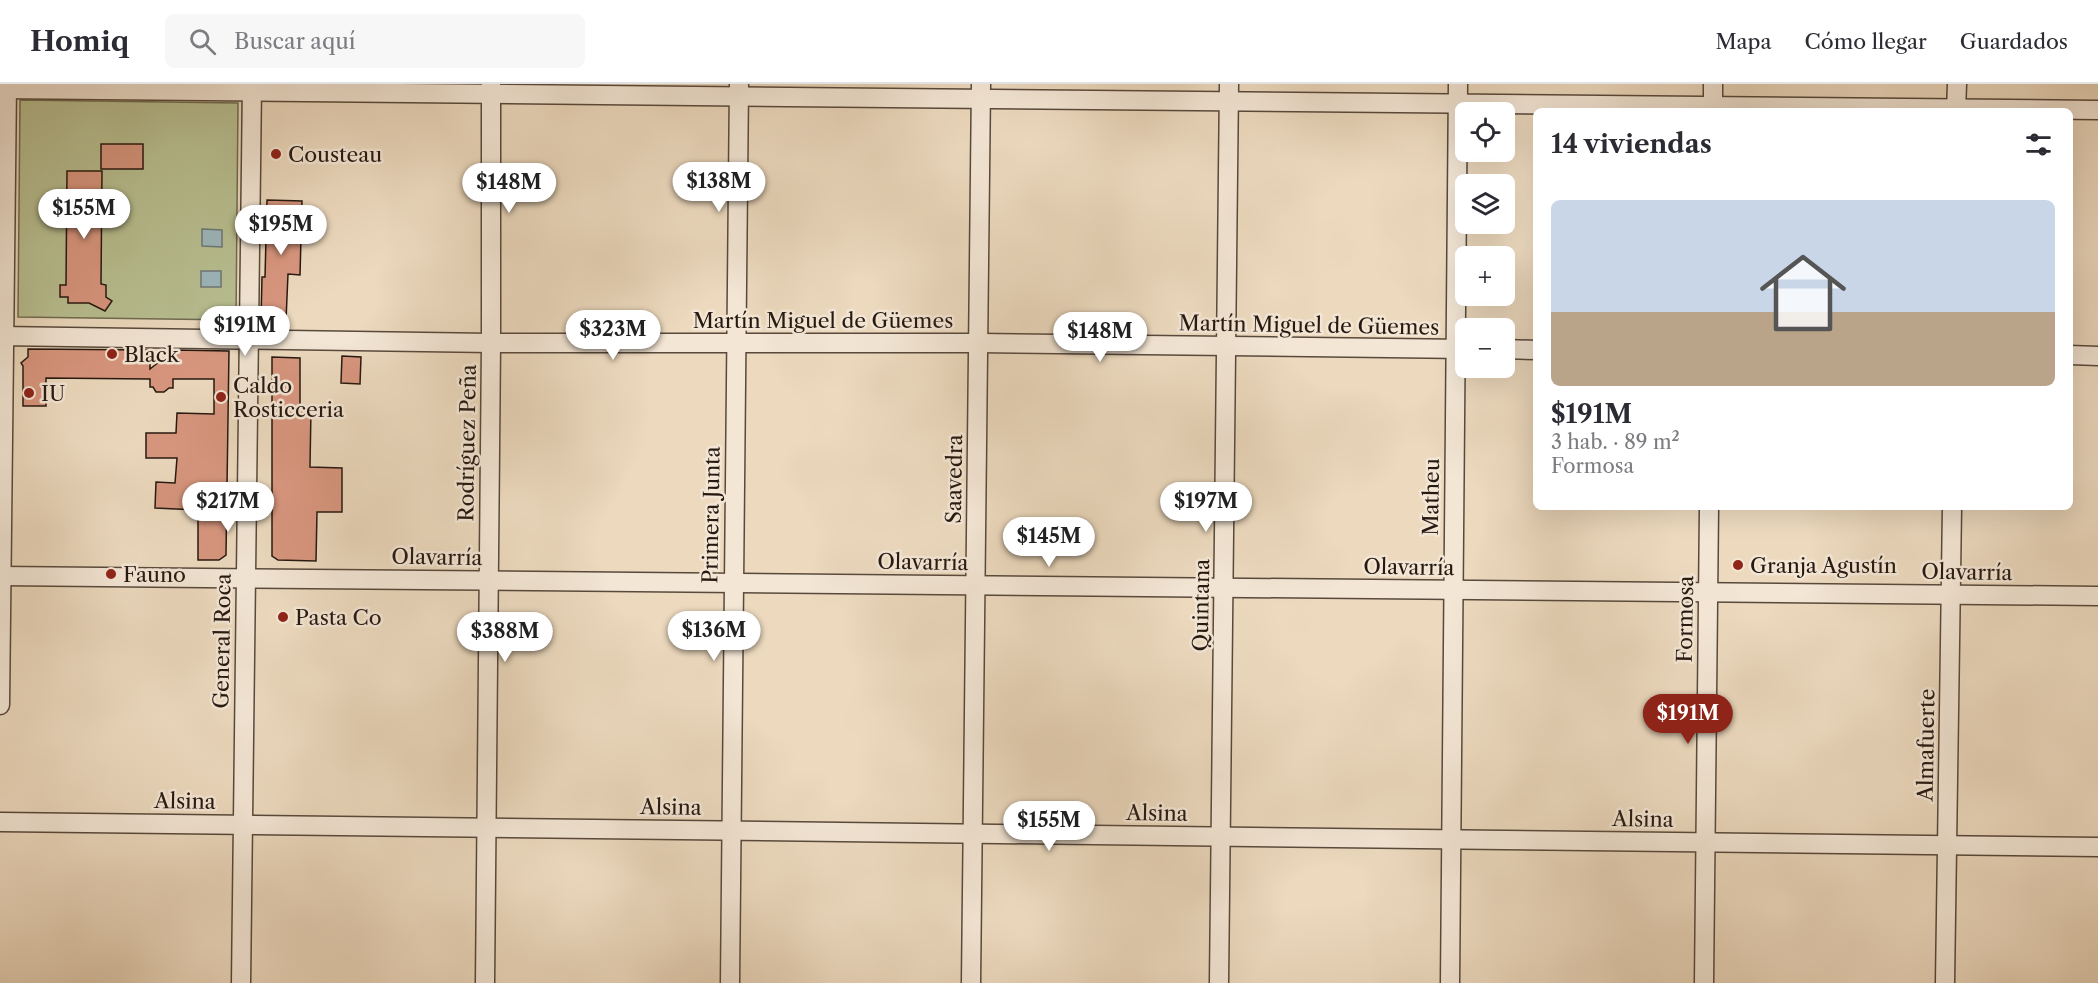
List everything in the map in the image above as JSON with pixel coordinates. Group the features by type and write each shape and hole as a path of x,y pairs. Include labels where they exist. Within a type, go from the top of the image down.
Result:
{"street":[{"name":"Matheu","path":"1458,84 1458,102"},
{"path":"1713,84 1713,108"},
{"path":"1956,108 1957,84"},
{"path":"0,705 4,88 1229,93 1455,104"},
{"name":"General Roca","path":"241,983 252,88"},
{"name":"Rodríguez Peña","path":"485,983 491,89"},
{"name":"Primera Junta","path":"730,983 739,90"},
{"name":"Saavedra","path":"972,983 980,92"},
{"name":"Quintana","path":"1219,983 1229,93"},
{"path":"1515,105 1662,108"},
{"path":"2073,110 2098,110"},
{"name":"Matheu","path":"1458,162 1460,318"},
{"name":"Martín Miguel de Güemes","path":"2,336 491,343 978,343 1455,349"},
{"path":"1515,349 1533,350"},
{"path":"2073,356 2098,356"},
{"name":"Matheu","path":"1450,983 1453,590 1459,378"},
{"name":"Formosa","path":"1704,983 1709,510"},
{"name":"Almafuerte","path":"1945,983 1952,510"},
{"name":"Olavarría","path":"1,576 2098,596"},
{"name":"Alsina","path":"0,822 2098,847"}],"green space":[{"path":"20,100 238,103 236,320 18,317"}],"water":[{"path":"202,229 222,230 222,247 202,246"},
{"path":"201,271 221,271 221,287 201,287"}],"building":[{"path":"101,144 143,144 143,169 101,169"},
{"path":"67,171 102,171 101,284 106,285 106,297 112,301 105,311 89,303 68,303 68,297 60,297 60,285 66,285"},
{"path":"267,200 302,201 300,275 288,274 286,320 261,319 262,277 265,277"},
{"path":"28,349 150,350 150,369 174,350 229,351 226,555 219,560 198,560 198,510 155,508 156,482 175,483 177,458 146,458 146,433 176,433 177,413 214,414 214,379 173,379 173,388 164,392 156,392 153,387 150,387 150,379 46,378 46,406 23,406 23,366 21,363 28,357"},
{"path":"342,356 361,357 360,384 341,383"},
{"path":"272,357 300,358 300,408 311,408 310,467 342,468 342,512 317,512 316,561 278,560 272,556"}],"place":[{"name":"Cousteau","path":"276,154"},
{"name":"Black","path":"112,354"},
{"name":"IU","path":"29,393"},
{"name":"Caldo Rosticceria","path":"221,397"},
{"name":"Granja Agustín","path":"1738,565"},
{"name":"Fauno","path":"111,574"},
{"name":"Pasta Co","path":"283,617"}]}
